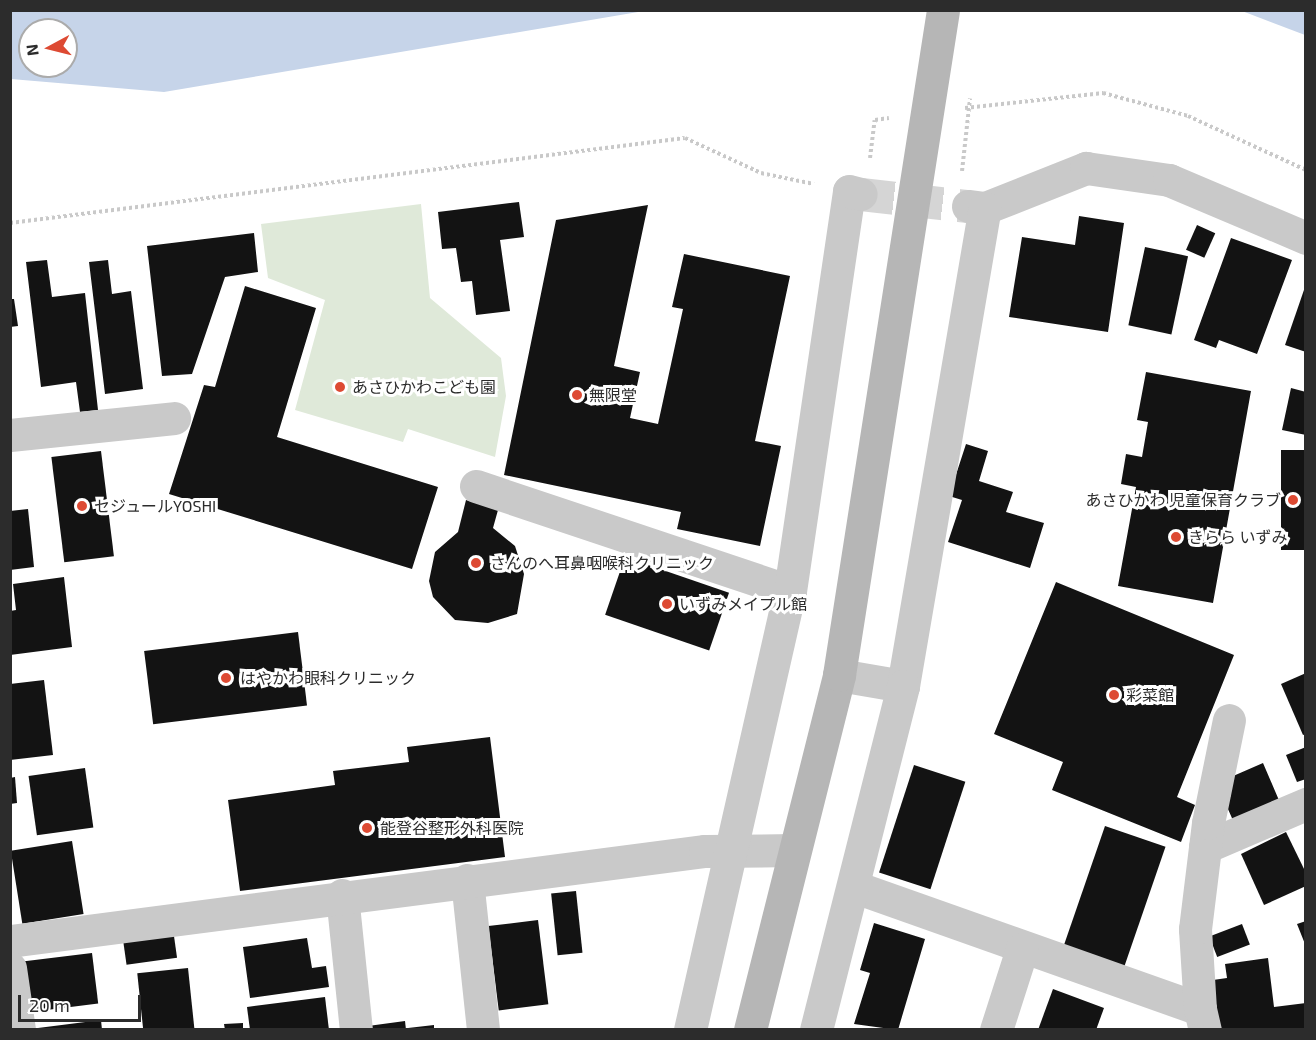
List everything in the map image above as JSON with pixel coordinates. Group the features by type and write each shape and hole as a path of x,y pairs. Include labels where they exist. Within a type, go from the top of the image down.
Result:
{"street":[{"path":"750,1029 839,675 932,100 943,10"},
{"path":"816,1029 855,887 903,686 977,207 1086,168 1170,180 1305,238"},
{"path":"690,1029 734,850 790,591 855,192"},
{"path":"10,435 174,418"},
{"path":"476,486 790,591"},
{"path":"839,675 903,686"},
{"path":"855,887 1202,1019 1195,928 1205,847 1229,720"},
{"path":"1205,847 1305,804"},
{"path":"10,941 467,880 734,850 794,850"},
{"path":"467,880 483,1029"},
{"path":"342,895 356,1029"},
{"path":"996,1029 1022,949"},
{"path":"10,968 19,1029"}],"path":[{"path":"875,120 932,100 1103,93 1188,116 1305,170"},
{"path":"10,223 685,138 761,173 855,192"}],"green space":[{"path":"421,204 430,298 501,358 506,396 495,457 408,429 403,442 295,410 325,300 268,278 261,224"}],"water":[{"path":"11,10 644,10 644,11 164,92 11,79"},
{"path":"1242,11 1305,11 1305,35"}],"building":[{"path":"519,202 524,237 500,240 510,311 476,315 472,281 461,282 456,248 442,249 438,212"},
{"name":"無限堂","path":"648,205 614,366 640,372 630,418 658,424 683,309 672,307 684,254 790,276 755,441 781,446 760,546 677,529 681,512 504,475 556,220"},
{"path":"1079,216 1124,223 1108,332 1009,317 1022,237 1075,245"},
{"path":"1197,225 1215,233 1204,258 1186,250"},
{"path":"254,233 258,272 225,277 192,374 162,376 147,246"},
{"path":"1231,238 1292,260 1257,354 1219,340 1216,348 1194,340"},
{"path":"1145,247 1188,256 1171,334 1128,325"},
{"path":"47,260 52,297 85,293 98,410 80,412 76,382 41,387 26,262"},
{"path":"108,260 112,294 131,291 143,389 105,394 89,262"},
{"path":"245,286 316,308 277,437 438,487 412,569 169,494 204,385 215,387"},
{"path":"1306,287 1306,352 1285,345"},
{"path":"10,299 14,299 18,326 10,327"},
{"name":"きらら いずみ","path":"1146,372 1251,391 1213,603 1118,586 1136,487 1121,484 1126,454 1142,457 1148,422 1137,420"},
{"path":"1291,388 1306,392 1306,435 1282,430"},
{"path":"966,444 988,451 979,481 1013,492 1006,512 1044,523 1030,568 948,542 962,500 949,496"},
{"name":"あさひかわ 児童保育クラブ","path":"1281,450 1306,450 1306,550 1281,550"},
{"name":"セジュールYOSHI","path":"101,451 114,556 64,562 51,457"},
{"name":"さんのへ耳鼻咽喉科クリニック","path":"466,500 498,510 493,528 515,546 524,574 517,614 488,623 455,620 433,597 429,581 435,552 458,532"},
{"path":"28,509 34,567 10,570 10,511"},
{"name":"いずみメイプル館","path":"625,557 729,593 709,650 605,615"},
{"path":"64,577 72,647 10,655 10,611 16,610 13,584"},
{"name":"彩菜館","path":"1056,582 1234,655 1177,797 1195,805 1181,842 1052,790 1063,762 994,734"},
{"name":"はやかわ眼科クリニック","path":"298,632 307,705 153,724 144,651"},
{"path":"1306,673 1306,734 1303,735 1281,684"},
{"path":"44,680 53,755 10,760 10,684"},
{"name":"能登谷整形外科医院","path":"490,737 505,857 240,891 228,800 335,785 333,771 409,762 407,747"},
{"path":"1306,747 1306,779 1297,782 1286,755"},
{"path":"1263,763 1281,805 1235,825 1224,800 1231,796 1224,780"},
{"path":"914,765 965,782 930,889 879,872"},
{"path":"85,768 93,827 37,835 29,776"},
{"path":"15,777 17,803 10,804 10,778"},
{"path":"1105,826 1166,847 1123,971 1062,950"},
{"path":"1286,832 1306,873 1306,886 1264,905 1241,854"},
{"path":"72,841 84,914 22,924 11,851"},
{"path":"576,891 582,953 558,955 551,894"},
{"path":"538,920 548,1004 499,1010 488,926"},
{"path":"1306,921 1306,944 1305,944 1297,924"},
{"path":"874,923 925,939 898,1030 854,1024 870,973 860,970"},
{"path":"1242,924 1250,945 1217,957 1209,937"},
{"path":"173,929 177,958 127,965 122,936"},
{"path":"307,938 312,968 326,966 329,987 250,998 243,947"},
{"path":"92,953 98,1004 31,1012 25,961"},
{"path":"1268,958 1274,1007 1306,1003 1306,1030 1219,1030 1213,980 1227,978 1225,964"},
{"path":"188,968 194,1030 143,1030 137,973"},
{"path":"1053,989 1104,1008 1096,1030 1038,1030"},
{"path":"325,997 329,1030 250,1030 247,1007"},
{"path":"101,1020 102,1030 38,1030 38,1028"},
{"path":"405,1021 406,1030 368,1030 368,1026"},
{"path":"243,1023 243,1030 225,1030 224,1024"},
{"path":"434,1025 434,1030 408,1030 408,1028"}],"tunnel":[{"path":"861,194 968,206"}],"place":[{"name":"あさひかわこども園","path":"340,387"},
{"name":"無限堂","path":"577,395"},
{"name":"あさひかわ 児童保育クラブ","path":"1293,500"},
{"name":"セジュールYOSHI","path":"82,506"},
{"name":"きらら いずみ","path":"1176,537"},
{"name":"さんのへ耳鼻咽喉科クリニック","path":"476,563"},
{"name":"いずみメイプル館","path":"667,604"},
{"name":"はやかわ眼科クリニック","path":"226,678"},
{"name":"彩菜館","path":"1114,695"},
{"name":"能登谷整形外科医院","path":"367,828"}]}
